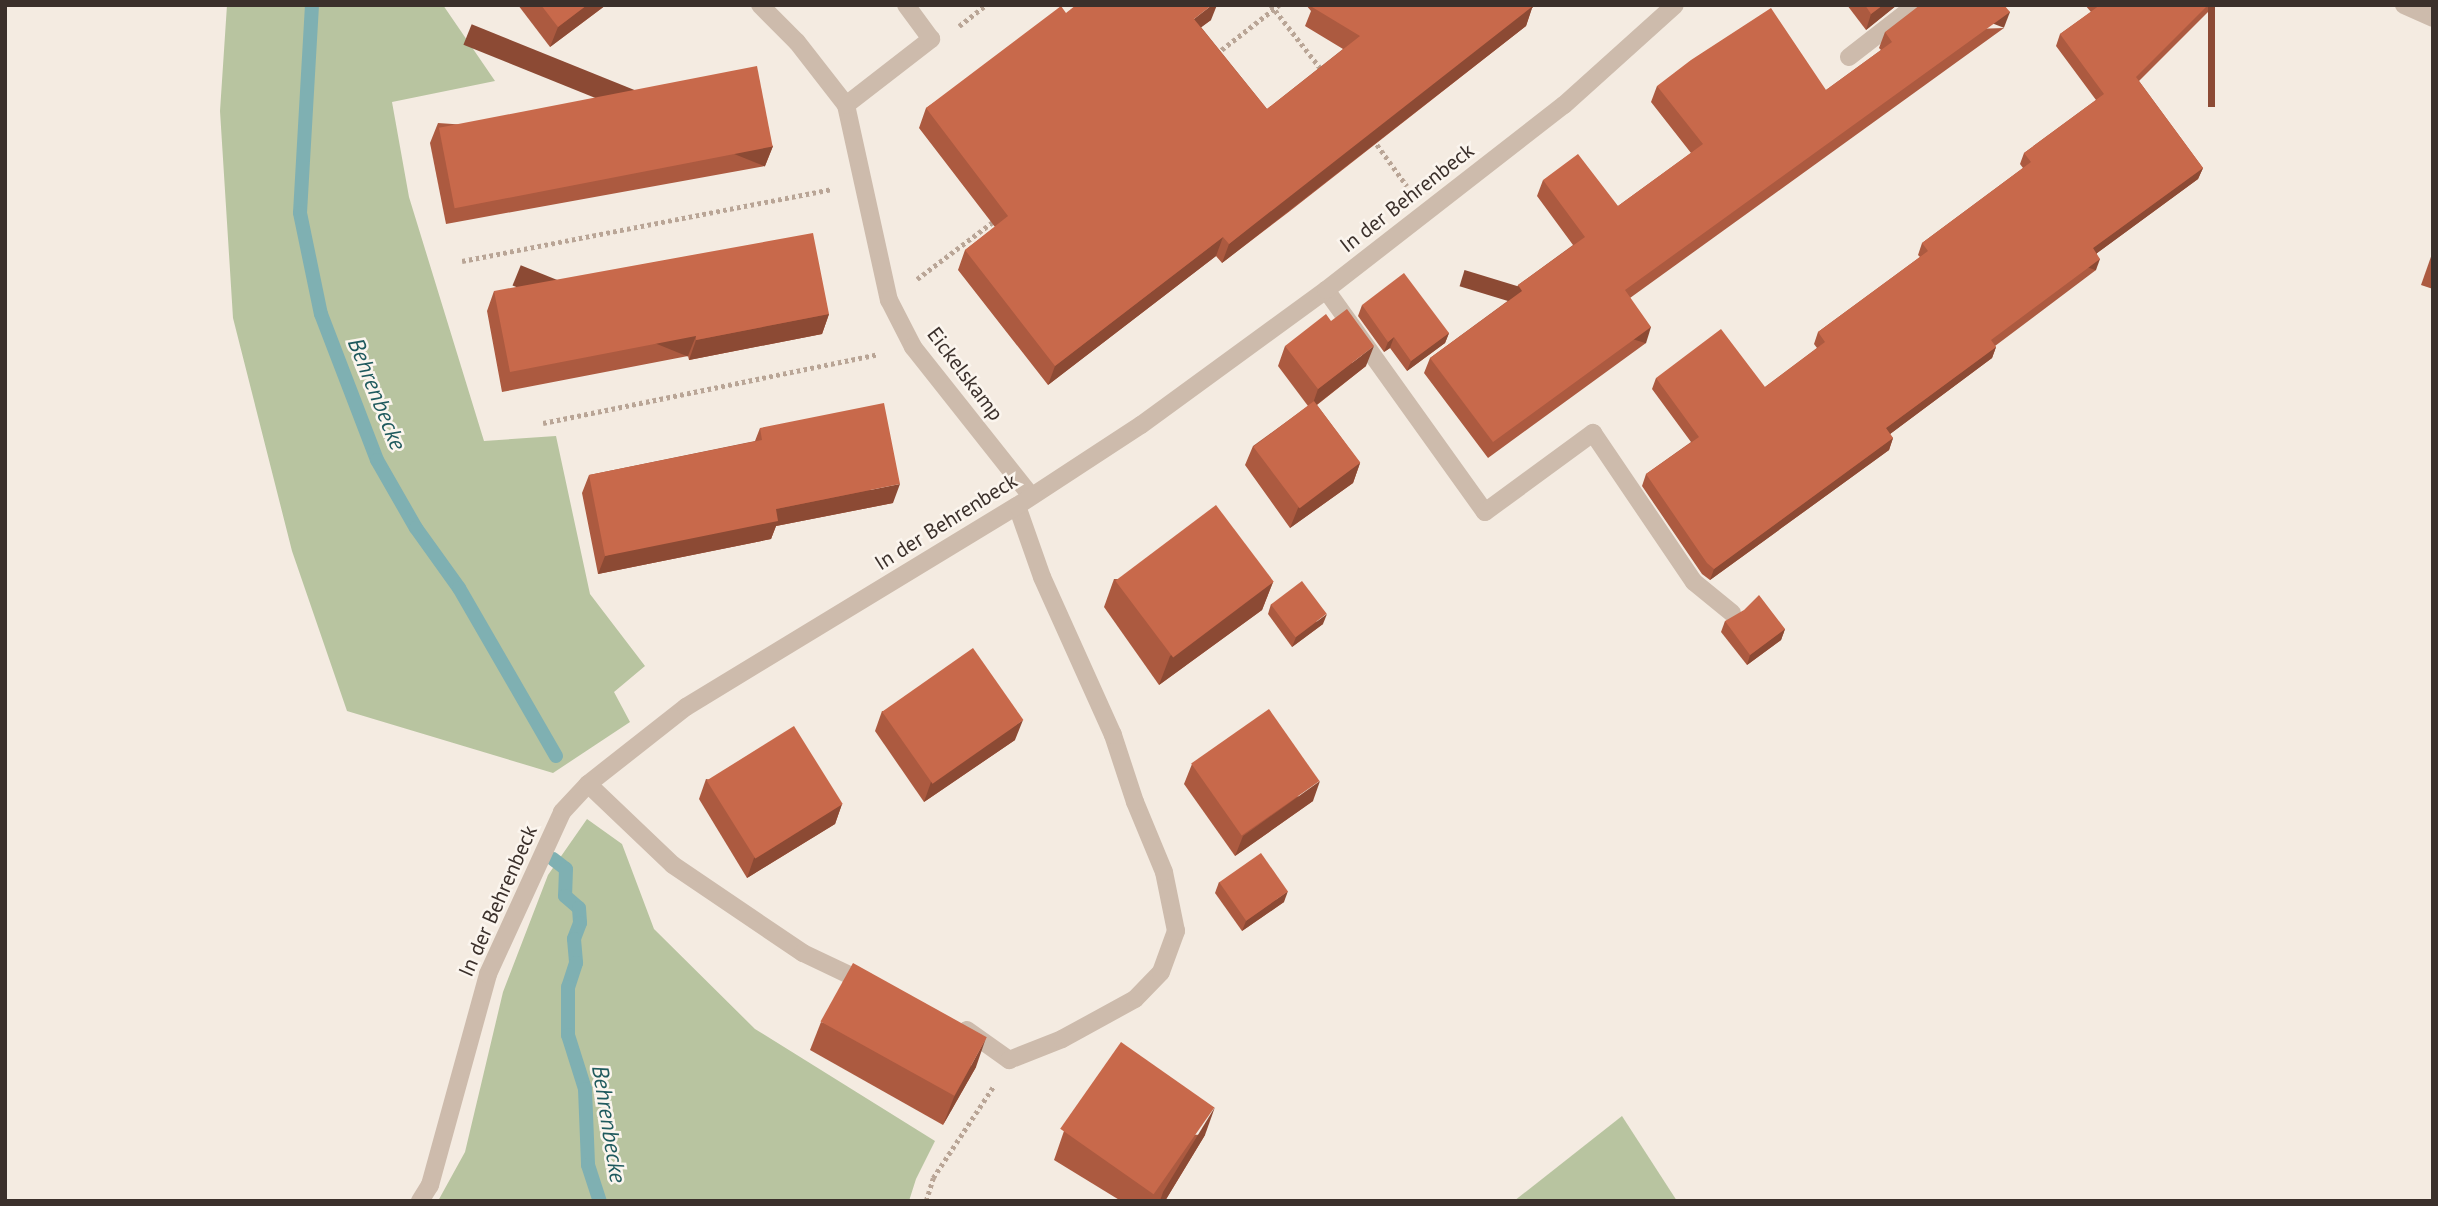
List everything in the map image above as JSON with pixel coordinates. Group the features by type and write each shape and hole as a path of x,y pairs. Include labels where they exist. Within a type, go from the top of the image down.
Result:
{"street":[{"name":"Eickelskamp","path":"760,5 797,42 846,106 889,300 914,347 1024,501 1042,577 1113,735 1135,802 1164,872 1176,931 1161,972 1135,999 1062,1039 1009,1060"},
{"path":"846,106 931,39 906,5"},
{"name":"In der Behrenbeck","path":"420,1201 430,1185 488,974 562,812 588,784 686,708 1024,501 1141,425 1326,290 1564,104 1675,5"},
{"path":"1849,57 1916,5"},
{"path":"2404,5 2433,18"},
{"path":"1326,290 1485,512 1593,433 1694,582 1732,613"},
{"path":"588,784 673,865 803,953 885,992"},
{"path":"952,1023 974,1033 1009,1060"}],"path":[{"path":"1208,59 1279,5"},
{"path":"1273,7 1324,72"},
{"path":"1371,137 1426,212"},
{"path":"462,261 863,183"},
{"path":"889,300 999,217"},
{"path":"543,424 914,347"},
{"path":"926,1201 933,1178 1009,1060"}],"green space":[{"path":"227,5 443,5 495,81 392,102 409,197 484,441 556,436 590,594 645,666 614,692 630,722 553,773 347,711 292,551 233,318 220,111"},
{"path":"587,819 622,844 654,929 755,1029 935,1141 916,1179 909,1201 438,1201 465,1152 503,992 548,875"},
{"path":"1622,1116 1677,1201 1514,1201"}],"building":[{"path":"541,5 587,5 558,27"},
{"path":"1076,5 1212,5 1194,19 1267,109 1360,36 1312,7 1313,5 1533,6 1229,244 1223,237 1055,366 965,250 1008,216 926,108 1061,6 1066,13"},
{"path":"1865,5 1883,5 1871,14"},
{"path":"1920,5 2004,5 2010,12 1625,290 1651,327 1493,442 1430,358 1522,291 1518,285 1585,237 1543,180 1578,154 1618,206 1703,144 1657,86 1691,60 1771,8 1826,90 1892,42 1885,32"},
{"path":"2100,5 2208,5 2136,77 2203,168 2093,248 2100,259 1991,340 1996,347 1886,428 1893,438 1714,569 1707,563 1646,474 1699,437 1656,378 1721,329 1765,387 1825,342 1818,332 1928,251 1922,243 2031,162 2024,153 2104,94 2060,34"},
{"path":"757,66 773,146 455,208 439,128"},
{"path":"813,233 829,314 696,340 696,336 510,372 494,291"},
{"path":"1404,273 1449,333 1411,361 1394,337 1388,342 1362,305"},
{"path":"1347,309 1374,346 1318,389 1285,346 1326,314 1331,321"},
{"path":"1314,401 1360,462 1300,508 1253,447"},
{"path":"884,403 900,484 776,509 778,521 605,556 589,475 762,440 760,428"},
{"path":"1216,505 1274,582 1173,657 1115,581"},
{"path":"1302,581 1327,614 1296,637 1271,604"},
{"path":"1759,595 1785,629 1750,655 1725,621 1744,610"},
{"path":"973,648 1023,720 933,784 882,712"},
{"path":"1269,709 1319,781 1242,836 1191,763"},
{"path":"794,726 843,804 755,859 707,781"},
{"path":"1261,853 1288,892 1246,921 1219,882"},
{"path":"853,963 987,1037 954,1096 821,1022"},
{"path":"1121,1042 1214,1107 1154,1194 1060,1129"}],"waterway":[{"name":"Behrenbecke","path":"312,5 300,213 321,314 377,460 416,528 459,588 556,756"},
{"name":"Behrenbecke","path":"553,859 566,869 565,896 579,908 580,923 574,939 576,963 568,987 568,1035 585,1089 588,1165 600,1201"}]}
